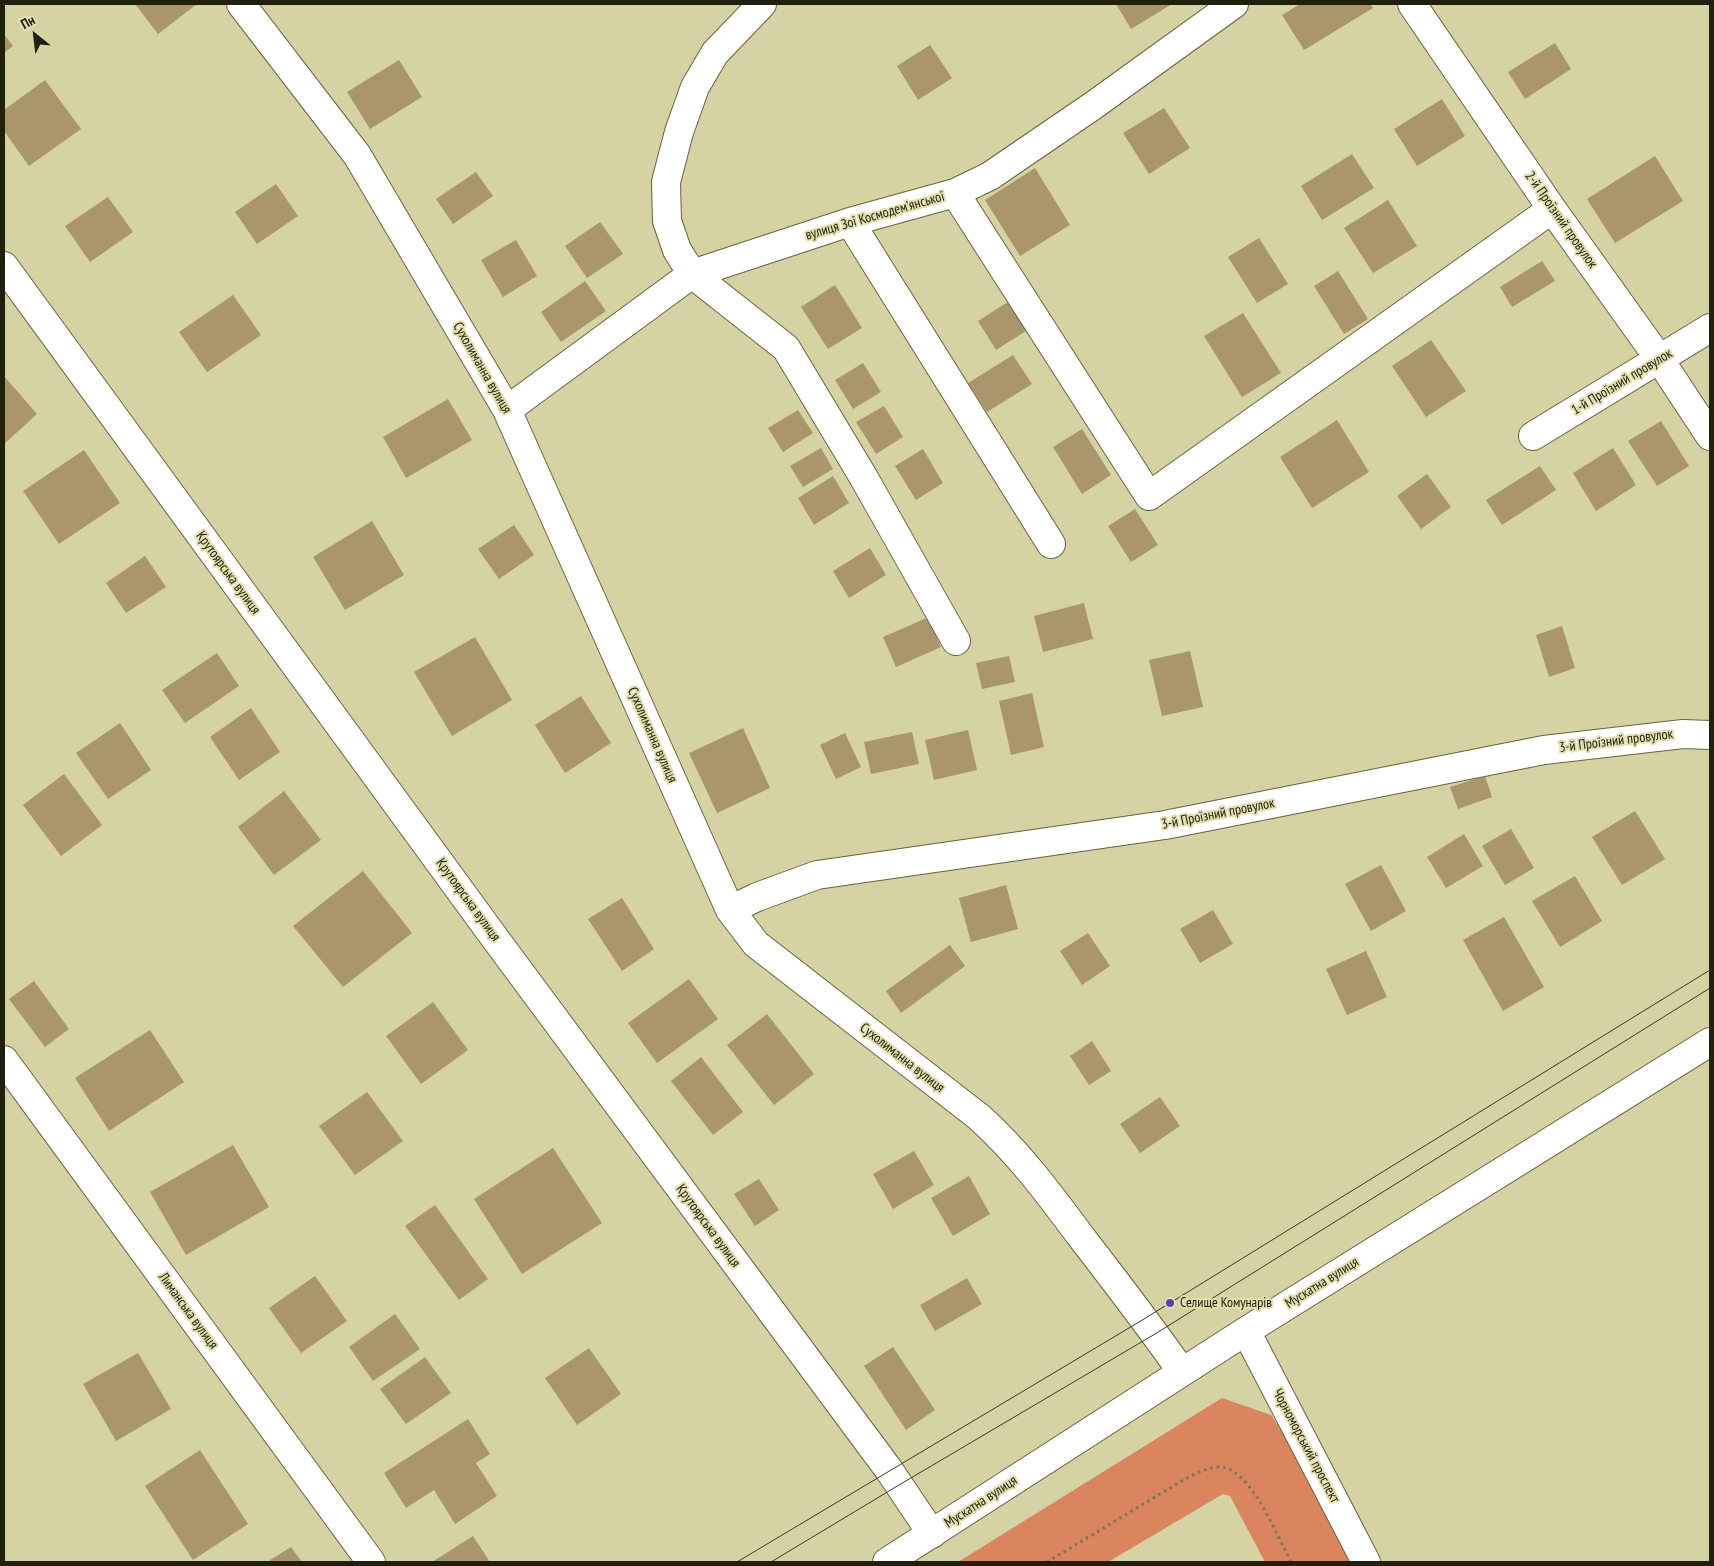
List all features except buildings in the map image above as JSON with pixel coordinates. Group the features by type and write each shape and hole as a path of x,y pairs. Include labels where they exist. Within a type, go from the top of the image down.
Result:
{"street":[{"name":"Сухолиманна вулиця","path":"241,4 358,155 507,410 730,910 756,944 1003,1138 1034,1174 1182,1372"},
{"path":"762,4 715,53 694,87 679,132 666,182 667,221 677,250 692,274 786,348 864,478 956,641"},
{"name":"вулиця Зої Космодемʼянської","path":"507,410 692,274 850,222 955,193 990,176 1094,105 1234,4"},
{"name":"2-й Проїзний провулок","path":"1412,4 1552,209 1660,360 1710,436"},
{"path":"955,193 1149,496 1552,209"},
{"path":"850,222 1051,544"},
{"name":"Крутоярська вулиця","path":"4,266 494,937 889,1470 932,1534"},
{"name":"1-й Проїзний провулок","path":"1534,436 1710,328"},
{"name":"3-й Проїзний провулок","path":"730,910 817,875 1165,825 1544,750 1683,734 1710,735"},
{"name":"Мускатна вулиця","path":"887,1562 1246,1331 1710,1042"},
{"name":"Лиманська вулиця","path":"4,1060 371,1562"},
{"name":"Чорноморський проспект","path":"1246,1331 1366,1562"}],"path":[{"path":"1047,1562 1185,1479 1205,1470 1219,1467 1229,1468 1242,1477 1254,1491 1291,1562"}],"shaded area":[{"path":"1222,1398 1271,1415 1301,1462 1354,1562 1265,1562 1230,1496 1223,1494 1108,1562 958,1562"}],"tram line":[{"path":"737,1562 1144,1319 1710,970"},
{"path":"771,1562 1155,1334 1710,988"}],"place":[{"name":"Селище Комунарів","path":"1170,1303"}]}
